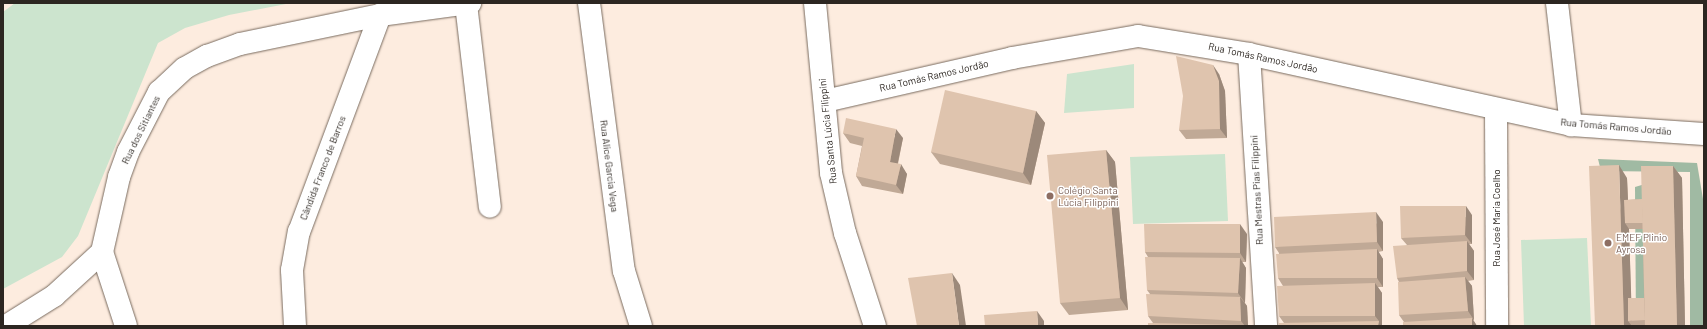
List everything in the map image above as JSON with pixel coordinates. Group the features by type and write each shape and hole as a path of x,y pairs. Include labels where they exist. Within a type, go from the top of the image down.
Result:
{"street":[{"name":"Rua Alice Garcia Vega","path":"589,3 624,271 641,326"},
{"name":"Rua Santa Lúcia Filippini","path":"815,3 831,173 845,233 875,326"},
{"path":"1557,3 1571,125"},
{"path":"468,4 490,208"},
{"name":"Rua dos Sitiantes","path":"102,252 119,177 128,152 159,92 185,68 207,56 240,44 380,15 468,4"},
{"name":"Cândida Franco de Barros","path":"295,326 292,270 299,232 380,15"},
{"name":"Rua Tomás Ramos Jordão","path":"825,101 1012,58 1138,36 1249,54 1496,110 1571,125 1704,134"},
{"name":"Rua Mestras Pias Filippini","path":"1249,54 1266,326"},
{"name":"Rua José Maria Coelho","path":"1496,110 1497,326"},
{"path":"6,326 54,296 102,252 126,326"}],"green space":[{"path":"15,3 291,3 229,15 185,28 158,43 78,236 62,257 3,289 3,12"},
{"path":"1134,64 1134,108 1064,113 1067,74"},
{"path":"1225,154 1228,221 1133,224 1130,157"},
{"path":"1598,159 1697,163 1704,205 1704,326 1690,326 1690,172 1601,171"},
{"path":"1645,184 1647,326 1636,326 1635,187"},
{"path":"1587,238 1591,326 1524,326 1521,240"}],"building":[{"path":"1176,56 1213,65 1219,81 1220,129 1179,130 1183,96"},
{"path":"945,90 1036,111 1023,173 931,152"},
{"path":"846,118 896,129 890,162 901,164 896,185 856,176 864,138 843,133"},
{"name":"Colégio Santa Lúcia Filippini","path":"1106,150 1120,298 1060,303 1047,155"},
{"path":"1619,165 1624,326 1595,326 1589,166"},
{"path":"1641,166 1673,166 1677,326 1645,326"},
{"path":"1642,199 1643,223 1625,223 1624,200"},
{"path":"1400,206 1466,206 1465,235 1401,238"},
{"path":"1376,212 1377,242 1275,247 1274,217"},
{"path":"1144,224 1240,224 1240,253 1145,252"},
{"path":"1467,241 1467,271 1397,278 1393,246"},
{"path":"1377,249 1377,278 1278,278 1276,254"},
{"path":"1145,257 1240,258 1238,293 1147,290"},
{"path":"952,273 959,326 917,326 908,278"},
{"path":"1465,277 1468,311 1399,315 1398,282"},
{"path":"1375,283 1375,316 1279,316 1277,286"},
{"path":"1146,294 1240,297 1241,321 1148,316"},
{"path":"1628,298 1644,298 1645,320 1628,321"},
{"path":"1037,311 1038,326 985,326 984,315"},
{"path":"1472,318 1472,326 1403,326 1403,322"},
{"path":"1379,321 1378,326 1279,326 1279,323"},
{"path":"1148,323 1242,325 1242,326 1148,326"}],"place":[{"name":"Colégio Santa Lúcia Filippini","path":"1050,196"},
{"name":"EMEF Plinio Ayrosa","path":"1608,243"}]}
